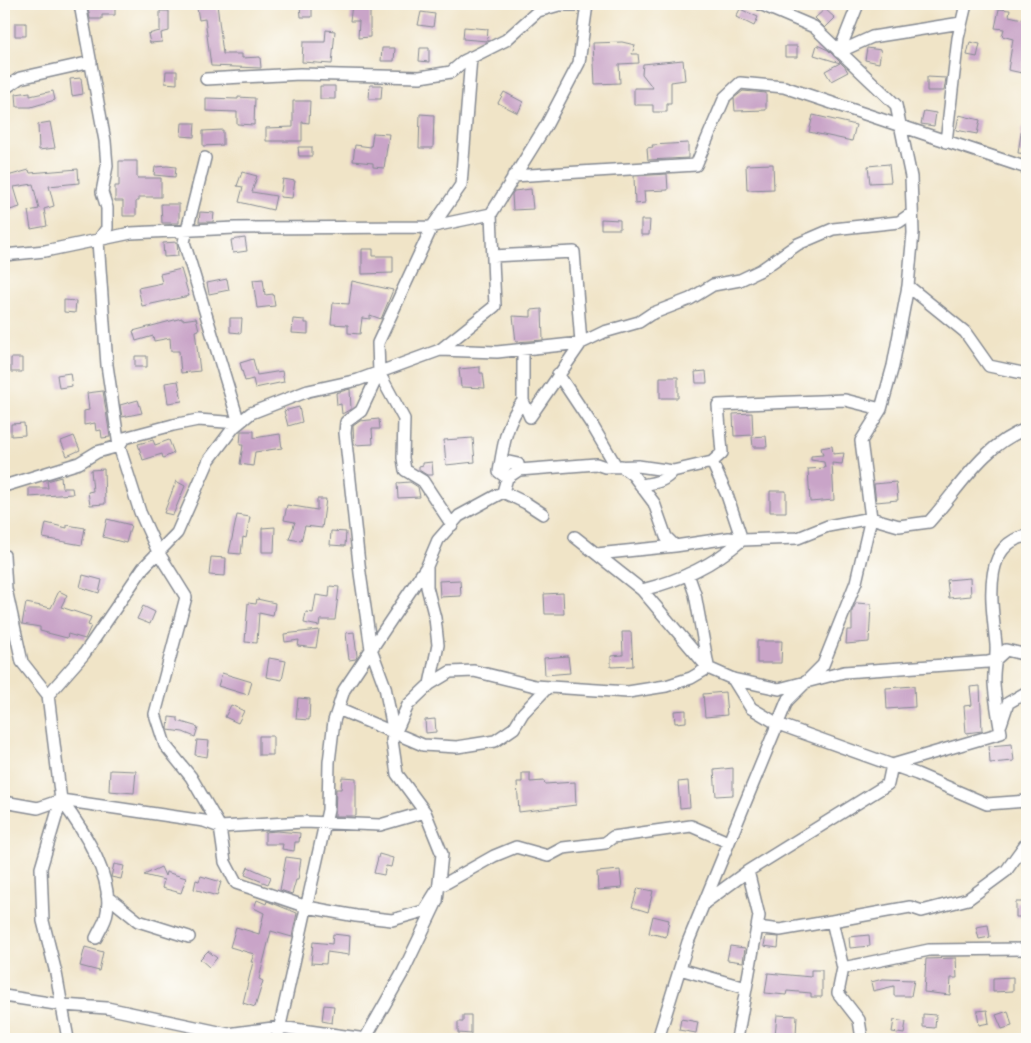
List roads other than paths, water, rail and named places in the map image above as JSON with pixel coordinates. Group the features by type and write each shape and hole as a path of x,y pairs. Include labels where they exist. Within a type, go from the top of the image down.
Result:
{"street":[{"path":"80,4 107,166 102,192 107,208 107,228 98,241 107,365 119,446 140,512 158,552 186,597 155,714 165,745 191,777 220,827 225,862 236,883 307,907 392,920 424,911 438,887 494,856 516,847 548,856 563,848 606,843 613,837 691,826 728,842"},
{"path":"48,695 84,654 143,568 177,533 209,460 239,424 251,413 308,391 358,380 440,350 495,306 491,214 547,124 579,63 587,4 560,5 538,11 506,40 472,57 451,72 420,77 300,74 206,79"},
{"path":"658,1039 703,904 787,701 823,665 856,582 871,518 861,441 881,409 893,366 908,286 913,233 911,177 902,126 896,105 814,27 760,4"},
{"path":"839,52 858,4"},
{"path":"946,142 961,23 966,4"},
{"path":"839,52 872,37 961,23"},
{"path":"452,525 423,481 405,470 403,458 404,419 379,373 378,344 432,227 460,185 472,57"},
{"path":"4,89 20,78 91,62"},
{"path":"513,176 696,166 725,98 740,83 784,87 1027,168"},
{"path":"205,158 185,230 184,242 239,424"},
{"path":"440,350 497,352 581,343 604,332 639,322 651,314 682,303 713,285 740,280 761,270 798,244 833,229 899,222 912,213"},
{"path":"4,255 45,251 98,241 131,232 432,227 491,214"},
{"path":"493,256 574,252 581,343 530,417 523,401 523,349"},
{"path":"908,286 965,332 989,366 1027,374"},
{"path":"379,373 361,411 346,422 345,434 360,572 371,649 385,688 394,734"},
{"path":"558,374 618,466 634,475 652,501 666,537 675,546"},
{"path":"503,475 509,462 518,464 519,470 581,464 638,466 673,471 712,462 722,453 718,405 845,400 881,409"},
{"path":"503,492 507,430 514,412 523,401"},
{"path":"4,486 79,463 97,452 119,446 124,438 173,425 198,420 239,424"},
{"path":"597,554 729,538 742,540 798,538 828,526 871,518 900,526 929,522 988,452 1017,432 1027,429"},
{"path":"712,462 727,495 742,540"},
{"path":"641,485 668,478 673,471"},
{"path":"652,501 658,482"},
{"path":"277,1039 326,822 329,762 338,709 344,690 427,566 438,540 459,516 503,492"},
{"path":"503,492 543,514"},
{"path":"1000,733 994,682 995,660 991,595 994,567 1006,545 1016,538 1027,536"},
{"path":"575,537 642,590 708,668 733,680 778,690 808,680 844,672 918,668 995,660 1006,650 1027,655"},
{"path":"642,590 688,574 719,559 742,540"},
{"path":"4,555 6,589 22,662 48,695 61,800 41,868 42,920 56,973 68,1039"},
{"path":"427,566 427,588 435,618 438,645 430,684"},
{"path":"688,574 695,594 708,668"},
{"path":"4,996 62,1005 106,1008 228,1034 280,1028 365,1039 407,963 437,901 442,854 425,812 397,774 392,740 408,705 430,684 450,672 474,671 534,686 628,692 666,686 691,678 708,668"},
{"path":"733,680 751,708 778,724 892,765 987,804 1027,801"},
{"path":"338,709 424,745 457,747 495,741 514,728 523,713 548,687"},
{"path":"1000,733 1002,716 1008,703 1027,692"},
{"path":"892,765 1000,733"},
{"path":"703,904 748,871 888,784 892,765"},
{"path":"61,800 77,821 99,860 106,896 106,916 96,938"},
{"path":"4,802 38,808 61,800 204,821 220,827 326,822 380,825 425,812"},
{"path":"757,927 780,930 910,906 922,911 968,899 1006,871 1027,842"},
{"path":"737,1039 759,916 748,871"},
{"path":"106,896 138,922 190,937"},
{"path":"832,921 843,968 838,993 859,1020 862,1039"},
{"path":"843,968 929,950 1027,949"},
{"path":"680,969 746,988"}]}
